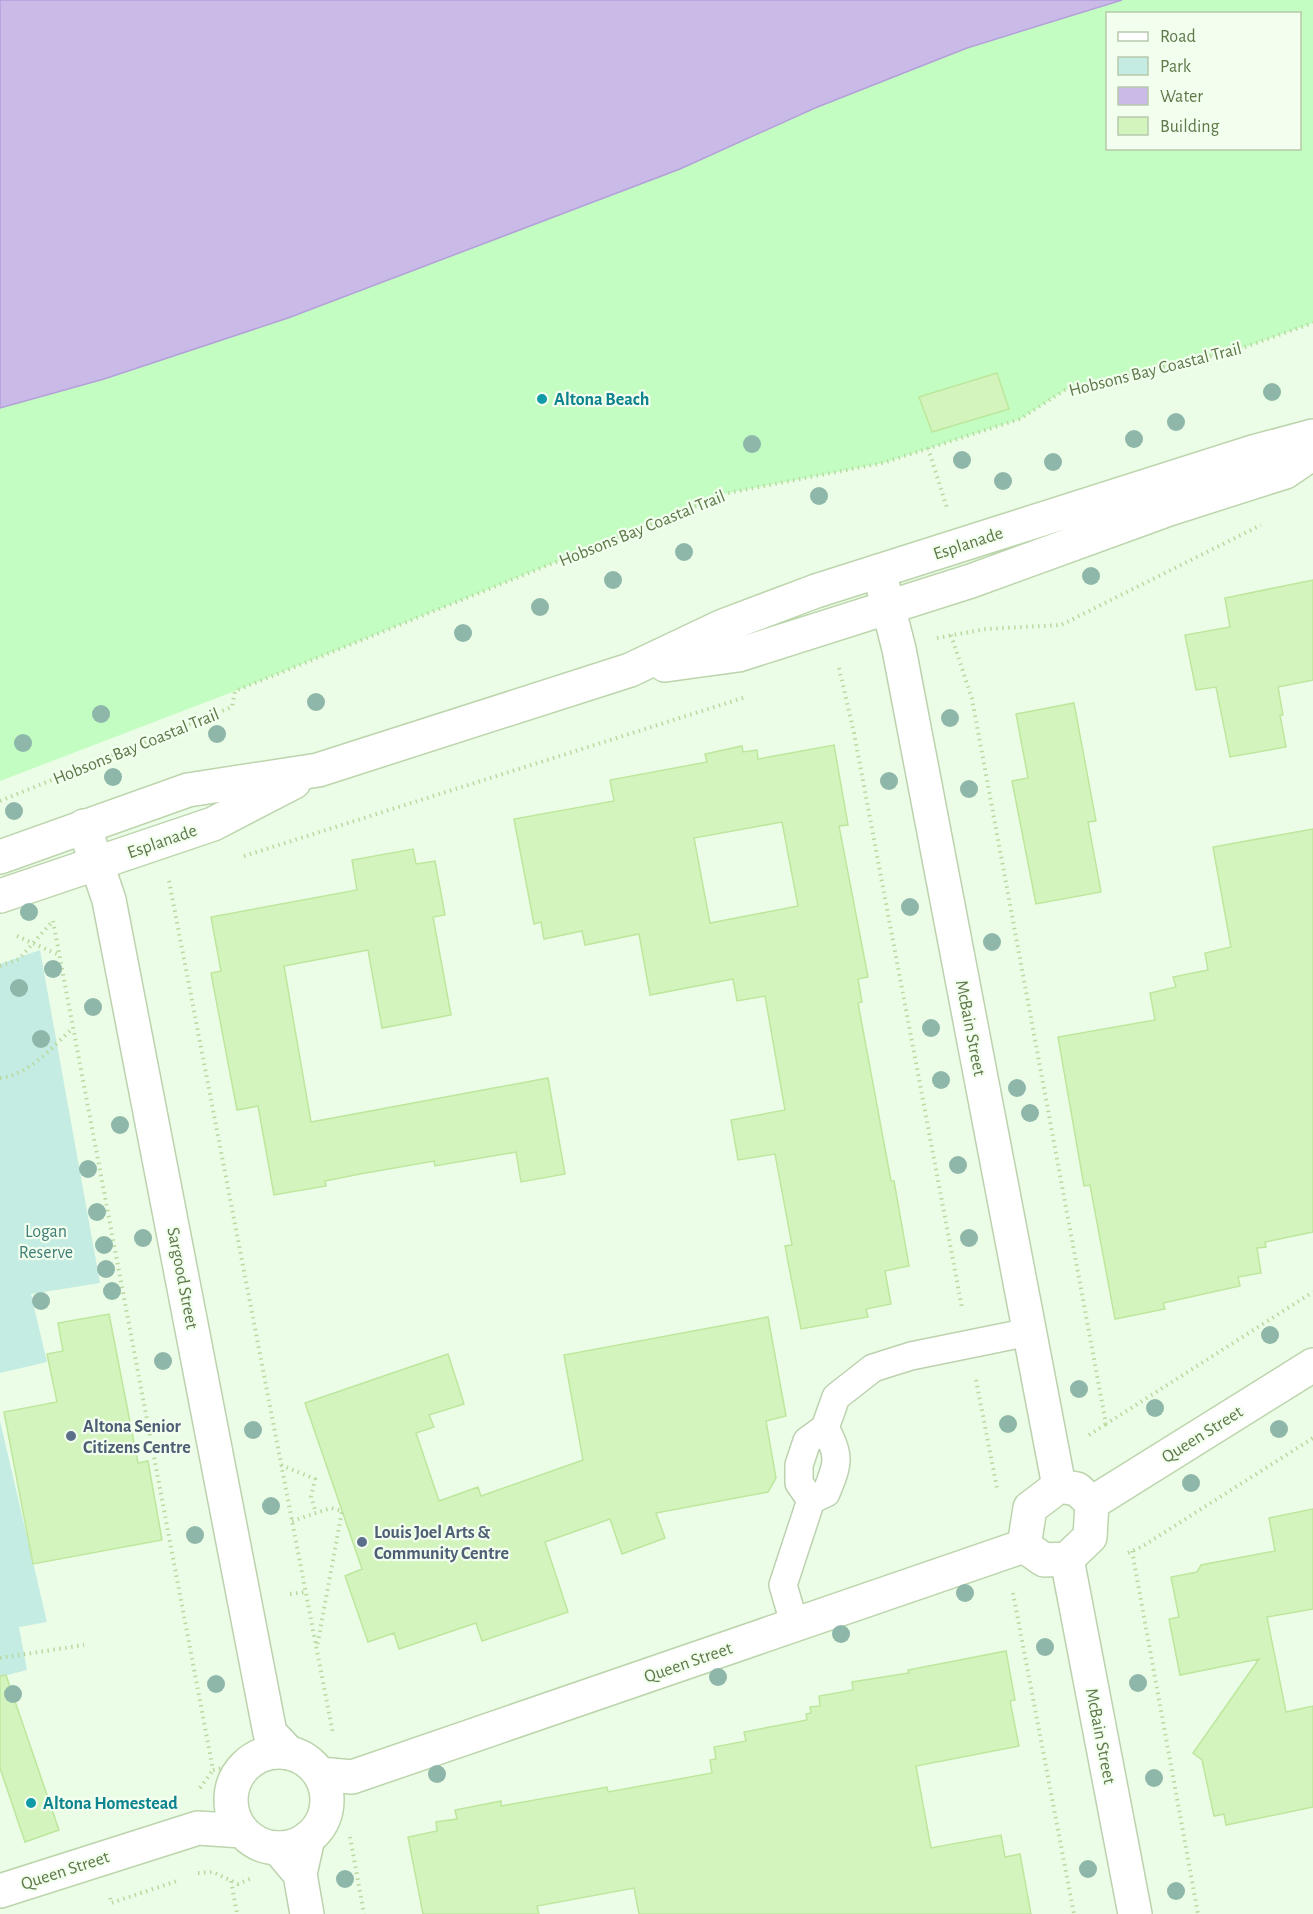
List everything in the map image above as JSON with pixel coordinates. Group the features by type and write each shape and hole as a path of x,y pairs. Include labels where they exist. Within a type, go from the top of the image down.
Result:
{"street":[{"name":"Esplanade","path":"0,857 188,790 318,770 630,670 723,626 816,591 1253,452 1313,436"},
{"name":"Esplanade","path":"630,670 738,655 970,581 1169,509 1285,472 1313,453"},
{"name":"McBain Street","path":"879,571 899,649 1056,1473"},
{"name":"Esplanade","path":"0,896 213,824 318,770"},
{"name":"Sargood Street","path":"84,826 109,900 267,1751"},
{"name":"Queen Street","path":"1092,1503 1313,1365"},
{"path":"1056,1473 1092,1503 1090,1537 1067,1559 1044,1560 1024,1546 1030,1508 1056,1473"},
{"name":"Queen Street","path":"323,1789 1024,1546"},
{"name":"McBain Street","path":"1067,1559 1135,1914"},
{"path":"267,1751 297,1755 310,1762 323,1789 320,1826 308,1838 294,1845 278,1848 262,1846 236,1817 232,1785 240,1771 267,1751"},
{"name":"Queen Street","path":"0,1891 236,1817"},
{"path":"307,1914 300,1874 308,1838"},
{"path":"278,1848 300,1874"}],"lane":[{"path":"795,1626 783,1585 811,1500 826,1493 834,1473 836,1449 825,1428 836,1397 873,1368 911,1356 1029,1332"}],"path":[{"name":"Hobsons Bay Coastal Trail","path":"0,801 232,707 235,691 728,493 883,463 1020,419 1065,390 1237,350 1313,323"},
{"path":"928,448 948,513"},
{"path":"998,1494 854,733 839,668 951,635 986,629 1061,625 1263,524"},
{"path":"951,635 972,699 1106,1424"},
{"path":"236,859 748,697"},
{"path":"0,966 19,959 53,921 180,877"},
{"path":"53,921 213,1770 267,1751 333,1738 169,880"},
{"path":"17,936 60,956"},
{"path":"0,1078 31,1066 73,1028"},
{"path":"1056,1473 1106,1424 1313,1292"},
{"path":"280,1465 315,1479 311,1497 316,1513"},
{"path":"292,1521 332,1508 342,1511 316,1649"},
{"path":"1132,1551 1198,1914"},
{"path":"290,1594 305,1592"},
{"path":"1013,1593 1074,1914"},
{"path":"0,1658 84,1645"},
{"path":"230,1880 237,1914"}],"green space":[{"name":"Logan Reserve","path":"40,950 100,1283 31,1294 47,1362 0,1373 0,964"},
{"path":"0,1421 47,1622 19,1627 27,1670 0,1677"}],"sand":[{"name":"Altona Beach","path":"1122,0 1313,0 1313,323 1237,350 1065,390 1020,419 883,463 728,493 235,691 0,781 0,408 104,379 288,318 680,169 815,108 967,48"}],"water":[{"path":"0,0 1122,0 967,48 815,108 680,169 288,318 104,379 0,408"}],"building":[{"path":"997,373 1009,409 932,432 919,397"},
{"path":"1313,580 1313,680 1278,687 1286,747 1230,757 1216,687 1196,690 1185,635 1230,627 1225,598"},
{"path":"1074,703 1096,821 1088,822 1101,892 1036,904 1012,781 1028,778 1016,714"},
{"path":"834,745 848,825 839,826 868,977 858,979 862,1002 858,1003 909,1266 885,1271 891,1304 866,1309 868,1317 801,1329 785,1246 792,1245 775,1154 738,1160 731,1120 785,1110 765,996 737,1001 733,979 650,995 639,934 585,945 582,931 544,939 541,922 534,924 514,819 614,801 610,780 707,762 705,754 742,746 743,752 757,750 758,759","holes":["782,822 798,906 710,923 694,838"]},
{"path":"1313,829 1313,1232 1265,1242 1266,1247 1257,1248 1261,1273 1238,1277 1240,1286 1163,1303 1165,1309 1115,1319 1090,1185 1084,1186 1058,1037 1155,1020 1150,993 1176,987 1173,977 1208,970 1205,953 1231,947 1213,847"},
{"path":"413,849 416,864 435,861 445,915 433,917 451,1015 382,1028 368,950 284,966 311,1122 548,1078 565,1174 521,1182 516,1152 435,1166 434,1161 360,1174 325,1181 326,1186 274,1195 258,1106 237,1110 211,973 221,971 211,917 357,890 352,860"},
{"name":"Altona Senior Citizens Centre","path":"109,1314 138,1463 148,1461 162,1540 33,1564 4,1412 57,1402 47,1354 63,1351 58,1323"},
{"path":"768,1317 786,1416 766,1421 776,1478 768,1492 656,1513 665,1538 622,1554 610,1519 545,1542 568,1612 482,1641 476,1623 399,1649 394,1633 368,1642 345,1576 362,1569 305,1403 448,1354 464,1404 429,1415 434,1427 416,1433 439,1501 478,1487 481,1496 583,1460 564,1355"},
{"path":"1313,1509 1313,1609 1267,1617 1286,1712 1313,1706 1313,1807 1226,1825 1224,1814 1214,1816 1202,1760 1193,1753 1259,1659 1180,1675 1169,1619 1179,1617 1171,1577 1197,1572 1201,1565 1275,1551 1269,1518"},
{"path":"1006,1651 1015,1700 1010,1701 1019,1746 916,1766 931,1848 1001,1835 1005,1857 1020,1854 1031,1914 639,1914 634,1888 537,1906 539,1914 423,1914 408,1837 437,1831 436,1822 457,1819 455,1810 501,1801 501,1806 607,1787 608,1792 712,1773 710,1760 716,1759 714,1747 746,1741 744,1732 807,1720 806,1714 811,1713 810,1707 820,1706 819,1696 853,1690 852,1682 909,1673 908,1670"},
{"name":"Altona Homestead","path":"6,1675 59,1830 25,1842 0,1768 0,1676"}],"place":[{"name":"Altona Beach","path":"542,399"},
{"name":"Altona Senior Citizens Centre","path":"71,1436"},
{"name":"Louis Joel Arts & Community Centre","path":"362,1542"},
{"name":"Altona Homestead","path":"31,1803"}]}
